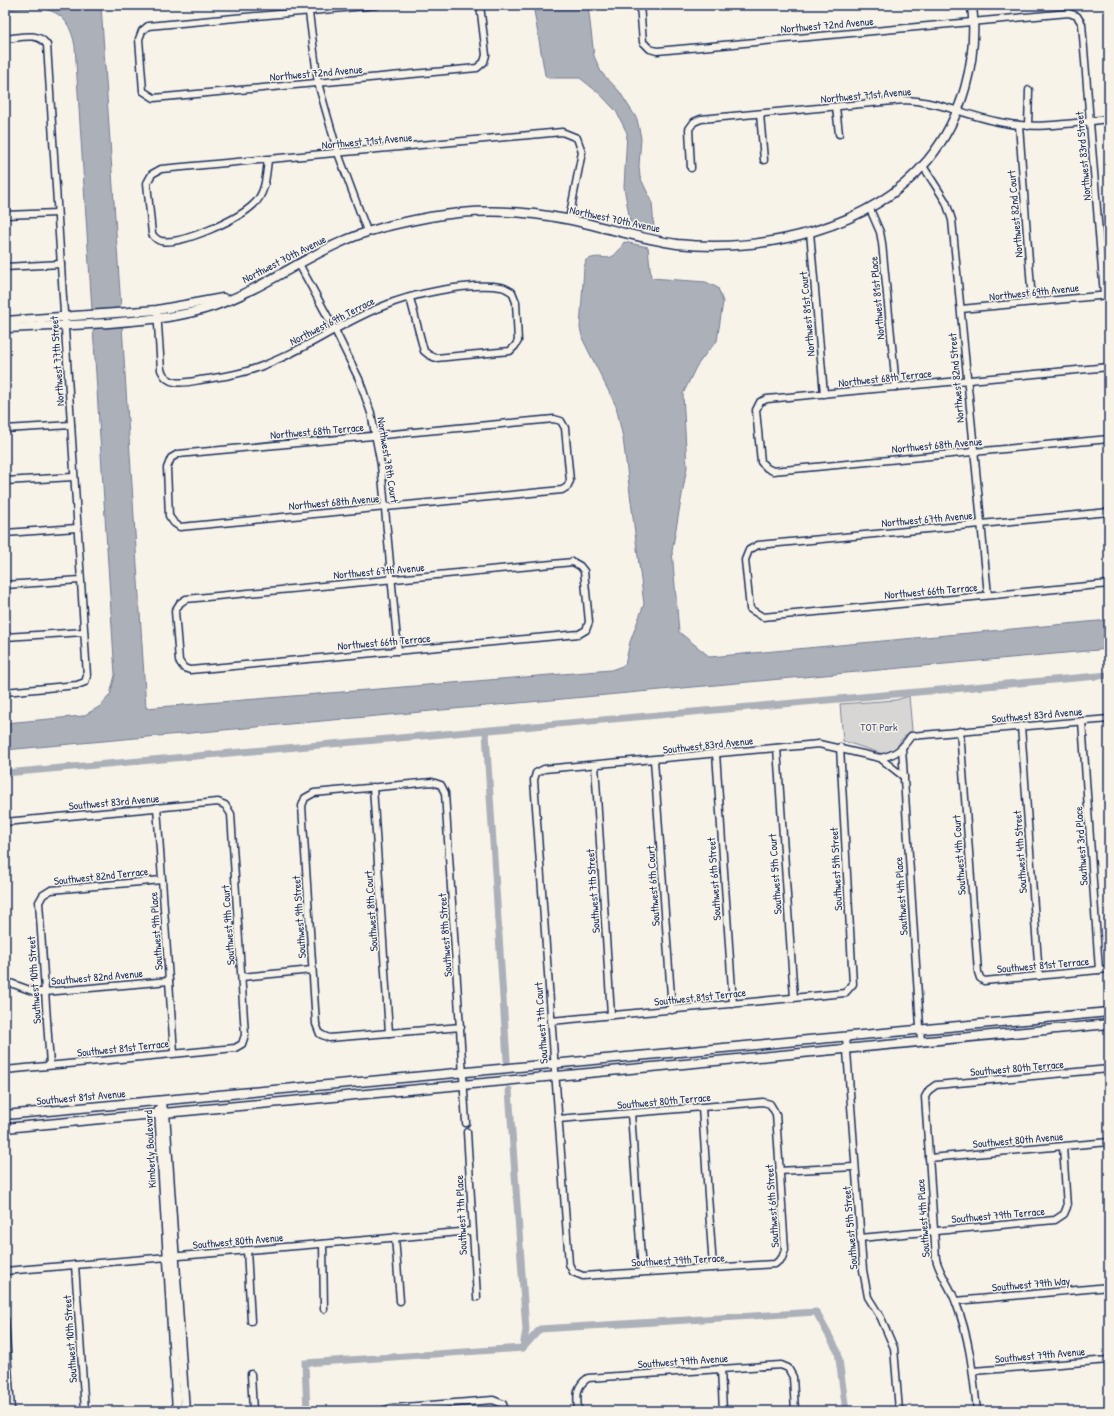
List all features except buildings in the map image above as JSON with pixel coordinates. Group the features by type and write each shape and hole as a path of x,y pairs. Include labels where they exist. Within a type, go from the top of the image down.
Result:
{"street":[{"path":"367,231 338,153 318,83 309,8 377,5"},
{"name":"Northwest 72nd Avenue","path":"309,8 148,26 142,31 139,39 143,91 148,96 154,98 477,68 484,62 486,55 480,5"},
{"name":"Northwest 72nd Avenue","path":"640,5 643,42 650,49 656,51 1069,13 1077,16"},
{"path":"957,111 971,63 974,22 972,5"},
{"name":"Northwest 83rd Street","path":"1077,16 1082,24 1107,295"},
{"name":"Northwest 77th Street","path":"5,39 37,36 43,39 46,45 87,676 85,682 77,686 5,692"},
{"path":"1028,126 1029,90"},
{"name":"Northwest 71st Avenue","path":"691,168 689,129 694,122 701,119 904,100 921,100 999,122 1028,126 1109,119"},
{"path":"836,107 839,134"},
{"name":"Northwest 70th Avenue","path":"5,321 158,320 186,314 218,305 334,245 367,231 448,214 505,212 568,219 674,243 705,246 783,240 837,223 870,209 906,182 923,166 939,145 957,111"},
{"path":"760,114 764,160"},
{"name":"Northwest 82nd Court","path":"1019,125 1032,302"},
{"name":"Northwest 71st Avenue","path":"268,160 265,183 261,194 255,203 245,211 198,234 176,240 162,241 156,239 152,234 147,183 152,174 161,169 562,132 577,138 582,152 568,219"},
{"name":"Northwest 82nd Street","path":"923,166 946,202 952,220 988,595"},
{"path":"5,202 5,215 57,213"},
{"name":"Northwest 81st Place","path":"870,209 880,232 882,243 896,387"},
{"name":"Northwest 81st Court","path":"810,232 824,394"},
{"path":"5,267 61,264"},
{"name":"Northwest 78th Court","path":"299,264 335,330 359,379 371,413 377,436 386,507 398,651"},
{"name":"Northwest 69th Terrace","path":"158,320 161,370 164,378 171,382 190,382 239,373 262,366 382,306 410,298 440,291 471,287 502,287 512,292 516,302 518,341 510,351 436,358 429,356 424,351 410,298"},
{"name":"Northwest 69th Avenue","path":"961,309 1107,295"},
{"name":"Northwest 70th Avenue","path":"5,328 157,310 234,296"},
{"path":"157,310 158,320"},
{"name":"Northwest 68th Terrace","path":"767,468 761,462 756,410 760,402 767,399 1109,367"},
{"name":"Northwest 68th Terrace","path":"174,523 169,516 167,468 171,458 178,454 554,419 561,421 565,428 570,481 567,487"},
{"path":"5,429 71,425"},
{"name":"Northwest 68th Avenue","path":"767,468 773,471 1109,440"},
{"path":"5,481 73,477"},
{"name":"Northwest 68th Avenue","path":"174,523 180,527 562,490 567,487"},
{"name":"Northwest 67th Avenue","path":"756,614 750,609 745,560 749,550 758,545 1109,512"},
{"path":"5,533 77,528"},
{"name":"Northwest 67th Avenue","path":"184,668 179,661 175,610 180,603 186,599 573,562 580,566 584,571 589,622 586,630"},
{"path":"5,585 80,580"},
{"name":"Northwest 66th Terrace","path":"756,614 763,617 1109,584"},
{"name":"Northwest 66th Terrace","path":"184,668 190,670 578,634 586,630"},
{"path":"5,637 84,632"},
{"name":"Southwest 83rd Avenue","path":"880,758 892,756 902,748 911,736 1109,719"},
{"name":"Southwest 3rd Place","path":"1082,721 1099,970"},
{"name":"Southwest 4th Street","path":"1021,726 1039,976"},
{"name":"Southwest 4th Court","path":"960,731 978,972 980,978"},
{"name":"Southwest 83rd Avenue","path":"536,773 544,770 820,744 840,747 880,758 904,777"},
{"name":"Southwest 5th Street","path":"840,747 853,984 850,990"},
{"name":"Southwest 5th Court","path":"777,748 794,998"},
{"name":"Southwest 4th Place","path":"902,748 921,1042"},
{"name":"Southwest 6th Street","path":"716,753 733,1004"},
{"name":"Southwest 6th Court","path":"654,760 672,1010"},
{"name":"Southwest 7th Street","path":"594,765 611,1016"},
{"name":"Southwest 7th Court","path":"536,773 534,780 558,1119 569,1264 573,1272"},
{"name":"Southwest 8th Street","path":"373,787 432,782 441,785 445,793 464,1085"},
{"name":"Southwest 9th Street","path":"373,787 314,793 305,798 302,806 312,970 316,1024 320,1034 329,1038 390,1034"},
{"name":"Southwest 8th Court","path":"373,787 390,1034"},
{"name":"Southwest 83rd Avenue","path":"5,822 218,802 225,805"},
{"name":"Southwest 9th Court","path":"225,805 230,814 242,977 245,1035 242,1044"},
{"name":"Southwest 9th Place","path":"157,807 174,1053"},
{"name":"Southwest 82nd Terrace","path":"43,895 51,890 162,880"},
{"name":"Southwest 10th Street","path":"43,895 39,902 50,1066"},
{"name":"Southwest 81st Terrace","path":"980,978 984,981 1109,969"},
{"path":"242,977 312,970"},
{"name":"Southwest 82nd Avenue","path":"5,981 35,992 45,992 169,981"},
{"name":"Southwest 81st Terrace","path":"551,1021 845,993 850,990"},
{"name":"Southwest 81st Avenue","path":"5,1115 1109,1012"},
{"path":"5,1128 1109,1024"},
{"path":"390,1034 461,1026"},
{"name":"Southwest 5th Street","path":"846,1037 854,1167 863,1270 868,1297 881,1318 894,1348 899,1411"},
{"name":"Southwest 81st Terrace","path":"5,1070 235,1048 242,1044"},
{"name":"Southwest 80th Terrace","path":"929,1090 936,1085 1109,1069"},
{"path":"464,1085 466,1123"},
{"name":"Southwest 4th Place","path":"929,1090 925,1097 936,1259 939,1272 956,1301 967,1335 973,1371 977,1411"},
{"name":"Kimberly Boulevard","path":"159,1101 162,1113 171,1257 177,1411"},
{"name":"Southwest 80th Terrace","path":"558,1119 763,1102 770,1104"},
{"name":"Southwest 6th Street","path":"770,1104 776,1114 785,1250 782,1258"},
{"path":"702,1108 713,1268"},
{"path":"632,1114 642,1272"},
{"name":"Southwest 7th Place","path":"466,1132 477,1297"},
{"name":"Southwest 80th Avenue","path":"929,1158 1109,1142"},
{"name":"Southwest 79th Terrace","path":"860,1238 1056,1220 1064,1214 1067,1207 1063,1147"},
{"path":"779,1171 854,1167"},
{"name":"Southwest 80th Avenue","path":"5,1271 472,1231"},
{"path":"395,1238 400,1301"},
{"path":"324,1244 324,1309"},
{"path":"247,1250 251,1321"},
{"name":"Kimberly Boulevard","path":"171,1257 185,1411"},
{"name":"Southwest 79th Terrace","path":"573,1272 584,1276 775,1264 782,1258"},
{"name":"Southwest 10th Street","path":"75,1265 86,1411"},
{"name":"Southwest 79th Way","path":"956,1301 1109,1287"},
{"path":"5,1319 11,1411"},
{"name":"Southwest 79th Avenue","path":"973,1371 1109,1360"},
{"name":"Southwest 79th Avenue","path":"578,1411 577,1391 581,1383 588,1378 781,1365 788,1368 793,1377 795,1411"},
{"path":"721,1368 723,1411"},
{"path":"251,1374 254,1411"},
{"path":"381,1411 437,1408 493,1400 502,1404 505,1411"}],"green space":[{"name":"TOT Park","path":"909,696 912,730 901,740 897,748 883,754 843,741 840,704 896,700"}],"shaded area":[{"path":"5,5 101,5 121,308 92,310 75,46 71,32 66,22 59,15 50,11 30,8 5,10"},
{"path":"533,5 588,5 594,56 601,72 619,91 637,119 641,138 639,166 640,177 652,202 654,228 633,225 630,221 624,187 627,133 616,111 600,94 580,78 548,78 545,75"},
{"path":"624,242 648,247 651,278 706,282 718,288 723,302 717,341 696,367 683,394 687,467 672,551 679,632 710,657 1109,620 1109,649 5,750 5,723 83,716 99,707 110,695 115,675 93,327 122,326 146,708 611,670 625,665 630,642 644,604 623,438 616,406 583,340 580,328 584,268 586,260 598,257 611,257 615,255"}],"waterway":[{"path":"5,773 1109,675"},
{"path":"486,733 507,1060"},
{"path":"509,1090 526,1330 523,1347"},
{"path":"307,1411 305,1363 523,1348 540,1329 816,1312 838,1352 846,1411"}]}
